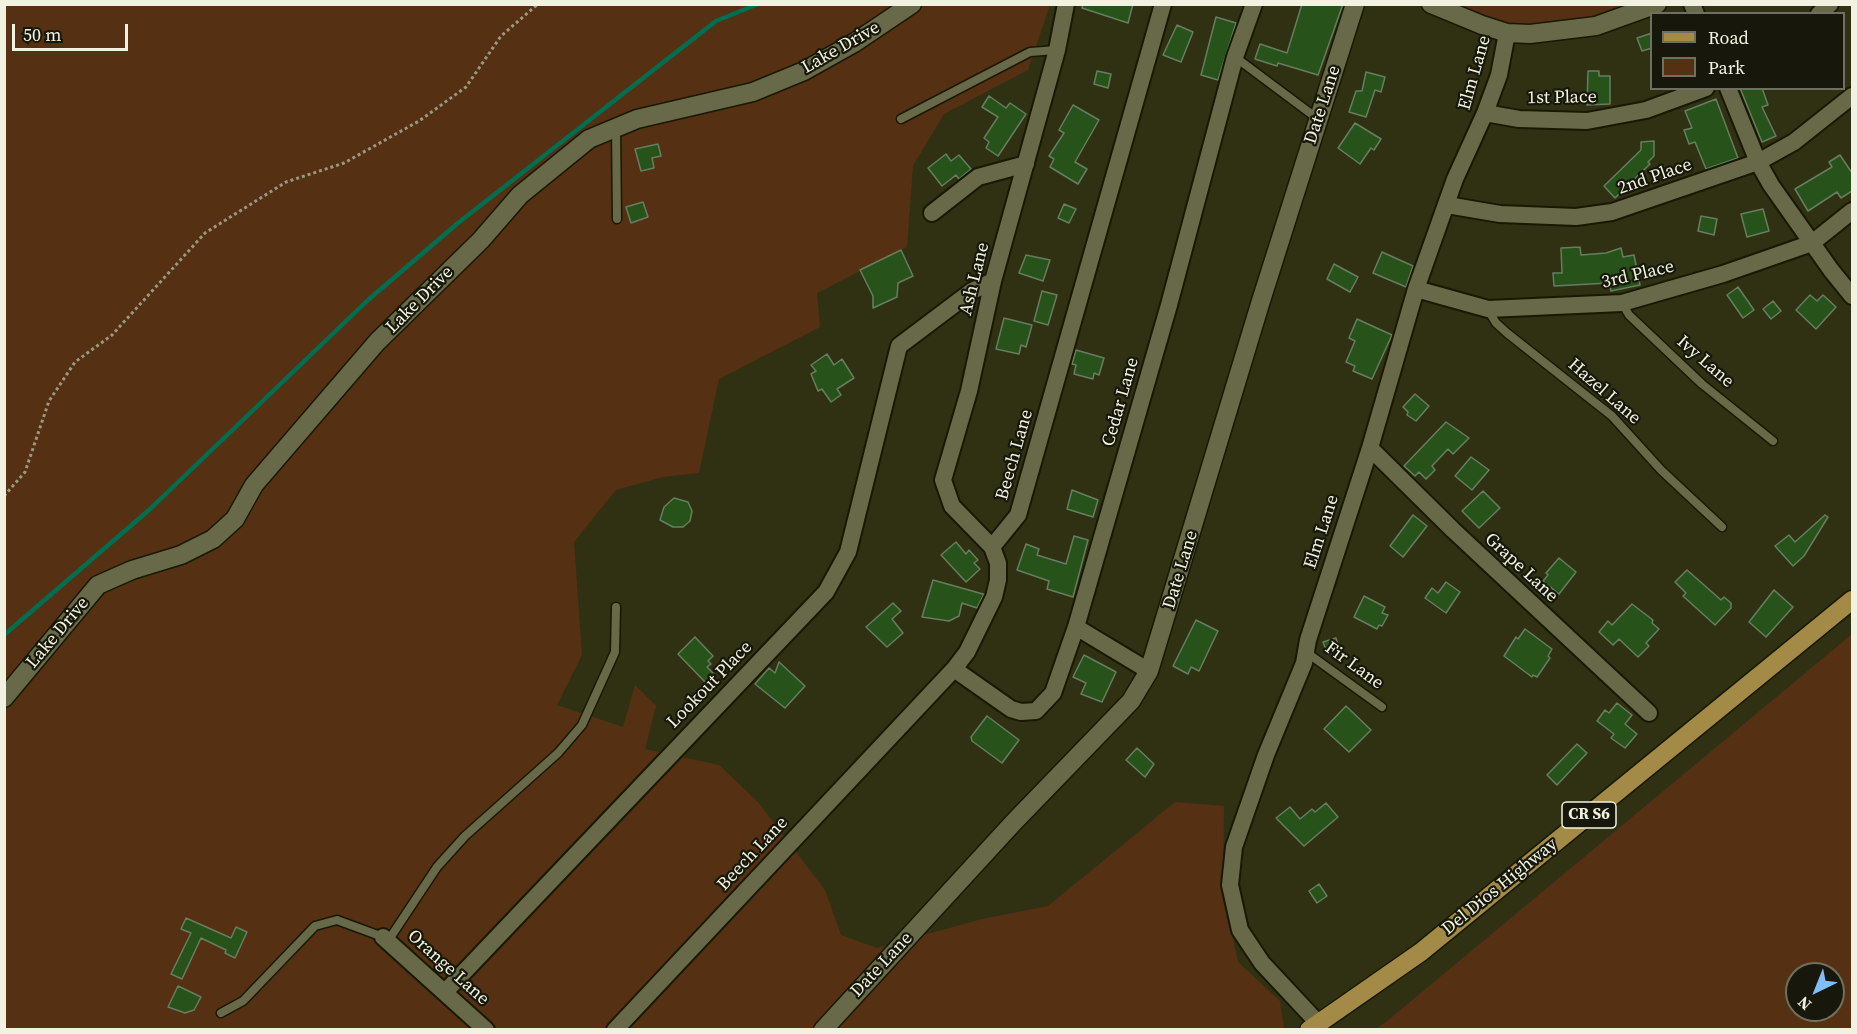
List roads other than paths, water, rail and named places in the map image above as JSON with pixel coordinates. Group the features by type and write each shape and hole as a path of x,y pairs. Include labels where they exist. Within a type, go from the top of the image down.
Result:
{"main road":[{"name":"Del Dios Highway","path":"1314,1026 1421,952 1852,600"}],"street":[{"name":"Lake Drive","path":"4,698 98,585 132,570 181,555 213,538 236,519 254,485 377,342 481,240 520,195 589,139 616,126 638,119 753,92 804,71 846,48 912,4"},
{"name":"Ash Lane","path":"992,547 952,506 943,480 969,391 993,281 1057,50 1066,4"},
{"name":"Beech Lane","path":"615,1029 954,669 967,652 994,597 998,580 998,563 992,547 1018,515 1163,4"},
{"name":"Cedar Lane","path":"954,669 1011,709 1021,712 1036,711 1053,693 1076,627 1169,305 1235,57 1254,4"},
{"name":"Date Lane","path":"823,1029 1013,823 1131,701 1149,671 1355,4"},
{"path":"1431,4 1462,18 1507,33 1541,34 1574,31 1613,21 1657,4"},
{"name":"Elm Lane","path":"1314,1026 1262,963 1240,930 1230,885 1234,847 1266,755 1304,663 1416,289 1455,179 1485,113 1499,75 1507,33"},
{"name":"1st Place","path":"1485,113 1518,119 1587,121 1646,110 1701,90"},
{"path":"1729,90 1758,162 1812,243 1852,296"},
{"name":"2nd Place","path":"1447,205 1500,214 1576,216 1612,212 1758,162 1794,142 1852,96"},
{"path":"932,213 978,177 1026,164"},
{"name":"3rd Place","path":"1416,289 1488,309 1622,303 1723,274 1812,243 1852,211"},
{"name":"Lookout Place","path":"445,992 826,592 848,552 899,346 972,291 993,281"},
{"name":"Grape Lane","path":"1370,448 1453,530 1649,713"},
{"path":"1076,627 1149,671"},
{"name":"Orange Lane","path":"386,939 486,1029"}],"lane":[{"path":"901,119 1030,52 1057,50"},
{"path":"1235,57 1319,120"},
{"path":"616,126 617,219"},
{"name":"Ivy Lane","path":"1622,303 1629,315 1702,384 1773,441"},
{"name":"Hazel Lane","path":"1488,309 1496,323 1507,333 1612,416 1661,470 1722,527"},
{"path":"221,1013 243,1001 315,926 337,920 386,939 437,867 465,836 558,753 582,725 615,652 616,607"},
{"name":"Fir Lane","path":"1306,651 1382,707"}],"waterway":[{"path":"4,635 149,510 368,300 458,223 716,21 758,4"}]}
